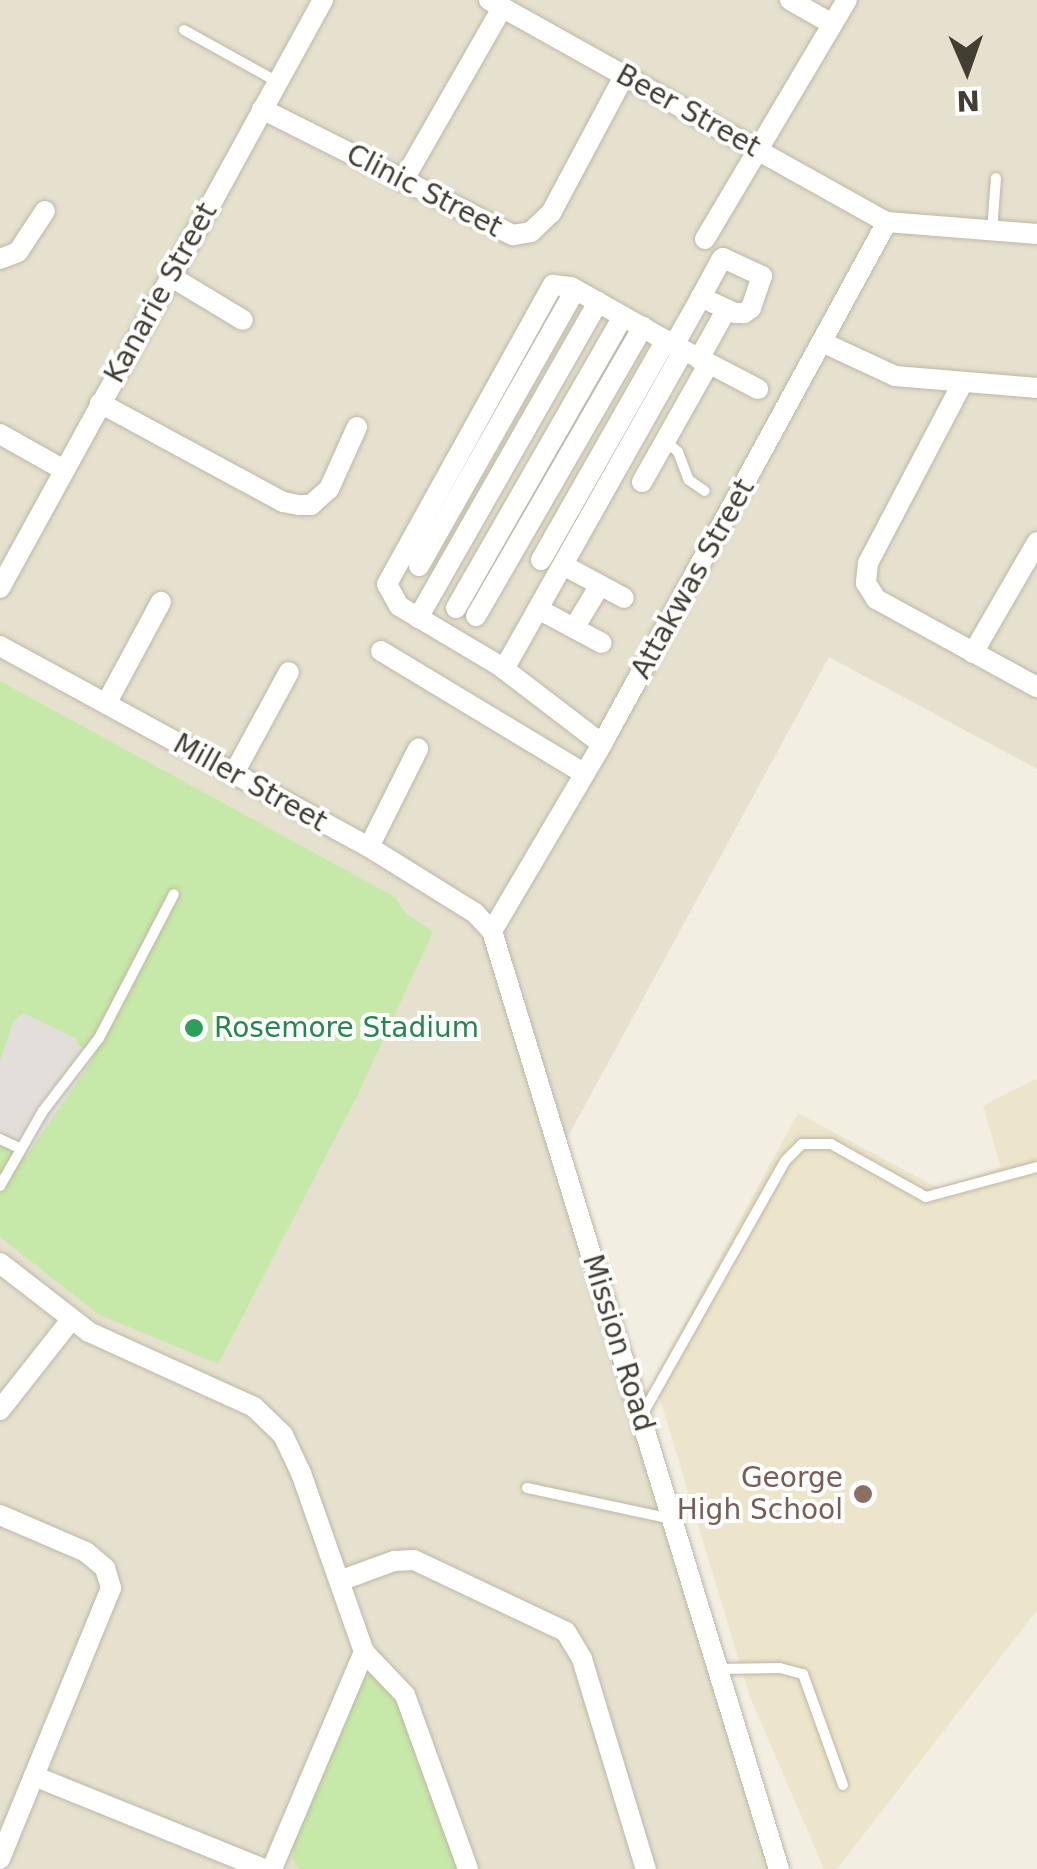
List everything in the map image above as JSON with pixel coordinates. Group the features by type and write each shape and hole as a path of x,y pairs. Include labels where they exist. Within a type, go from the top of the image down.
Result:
{"street":[{"name":"Kanarie Street","path":"0,588 323,0"},
{"path":"790,0 832,24"},
{"path":"705,239 847,0"},
{"path":"403,181 495,4"},
{"name":"Beer Street","path":"495,4 887,222"},
{"name":"Clinic Street","path":"262,110 502,233 531,232 551,212 624,76"},
{"path":"0,258 18,252 45,210"},
{"path":"887,222 1037,234"},
{"name":"Attakwas Street","path":"492,932 602,744 887,222"},
{"path":"642,482 664,441 701,297 723,258 762,276 747,312 726,310 701,297"},
{"path":"170,276 243,320"},
{"path":"602,744 504,668 392,600 387,584 575,290 758,389"},
{"path":"418,618 598,302"},
{"path":"504,668 563,565 586,504 686,352 726,310"},
{"path":"466,612 541,480 622,316"},
{"path":"541,480 642,327"},
{"path":"824,343 895,376 1037,388"},
{"path":"541,560 586,504 686,352"},
{"path":"963,382 865,574 876,599 1037,687"},
{"path":"100,403 283,502 299,505 312,505 329,490 357,427"},
{"path":"639,427 664,441"},
{"path":"0,434 64,470"},
{"path":"475,444 586,504"},
{"path":"447,494 479,513"},
{"path":"419,566 447,494"},
{"path":"466,535 499,554"},
{"path":"973,653 1037,542"},
{"path":"563,565 624,598"},
{"path":"574,628 600,585"},
{"path":"106,704 161,602"},
{"path":"538,609 602,643"},
{"name":"Miller Street","path":"0,646 368,847 475,912 492,932"},
{"path":"381,651 585,774"},
{"path":"233,775 288,672"},
{"path":"368,847 418,749"},
{"name":"Mission Road","path":"492,932 779,1869"},
{"path":"0,1263 70,1321 254,1407 283,1435 342,1580 364,1652 404,1695 468,1869"},
{"path":"0,1410 70,1321"},
{"path":"0,1515 86,1552 105,1568 111,1588 0,1859"},
{"path":"342,1580 394,1560 414,1560 566,1632 582,1659 646,1869"},
{"path":"272,1869 364,1652"},
{"path":"34,1776 264,1869"}],"lane":[{"path":"184,30 278,82"},
{"path":"992,232 996,178"},
{"path":"664,441 678,452 689,480 705,491"},
{"path":"0,1186 43,1111 99,1038 174,894"},
{"path":"0,1139 22,1149"},
{"path":"641,1418 785,1160 802,1144 830,1144 926,1197 1037,1168"},
{"path":"526,1488 672,1519"},
{"path":"718,1670 780,1668 803,1674 843,1785"}],"shaded area":[{"path":"0,0 1037,0 1037,769 829,657 559,1153 779,1869 0,1869"},
{"path":"23,1013 77,1039 77,1044 94,1057 26,1157 0,1145 0,1061 13,1022"},
{"name":"George High School","path":"1037,1078 1037,1610 837,1869 824,1869 750,1697 654,1379 798,1113 938,1188 1001,1168 983,1106"}],"green space":[{"name":"Rosemore Stadium","path":"0,681 395,897 404,912 433,932 358,1094 218,1364 98,1314 0,1237"},
{"path":"371,1674 396,1696 459,1869 299,1869 292,1859 294,1843 363,1679"}],"place":[{"name":"Rosemore Stadium","path":"194,1028"},
{"name":"George High School","path":"863,1494"}]}
